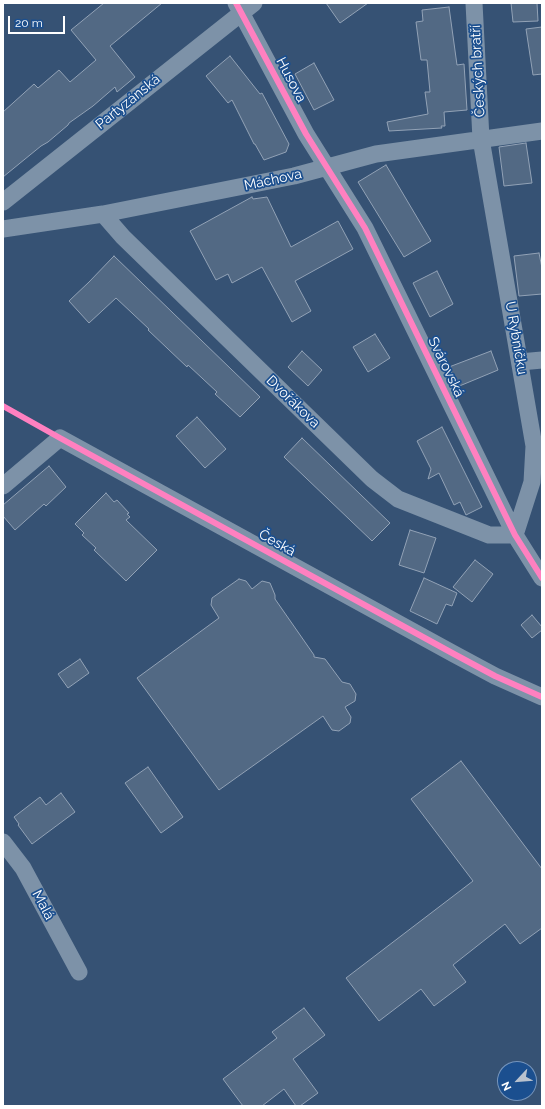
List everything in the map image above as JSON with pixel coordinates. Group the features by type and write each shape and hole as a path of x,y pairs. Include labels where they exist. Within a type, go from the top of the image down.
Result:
{"street":[{"name":"Českých bratří","path":"474,3 481,139"},
{"name":"Husova","path":"244,6 306,134 327,167"},
{"name":"Partyzánská","path":"3,202 244,6"},
{"name":"Máchova","path":"3,229 103,214 294,176 376,154 542,131"},
{"name":"U Rybníčku","path":"481,139 534,446 532,482 515,535"},
{"name":"Svárovská","path":"327,167 365,228 515,535 542,578"},
{"name":"Dvořákova","path":"103,214 122,237 377,483 398,499 489,535 515,535"},
{"path":"520,362 542,360"},
{"name":"Česká","path":"3,486 60,438 454,654 495,676 542,698"},
{"name":"Malá","path":"3,842 23,868 79,972"}],"building":[{"path":"104,3 162,3 110,46 135,77 117,92 115,87 3,177 3,112 34,84 38,88 59,70 70,82 96,60 71,30"},
{"path":"326,3 368,3 340,23"},
{"path":"511,3 537,3 538,21 513,22"},
{"path":"449,7 457,65 464,64 467,110 444,112 445,126 441,126 442,128 389,131 387,122 428,114 425,92 430,92 427,60 421,60 416,22 423,21 422,10"},
{"path":"542,27 542,74 533,75 526,29"},
{"path":"230,56 260,94 262,93 289,144 286,152 264,160 254,144 232,100 228,103 206,76"},
{"path":"314,63 334,100 314,110 295,74"},
{"path":"526,143 532,183 504,186 499,147"},
{"path":"386,165 431,241 404,257 358,182"},
{"path":"252,197 253,199 267,197 291,247 338,221 353,249 295,281 311,311 292,322 262,267 232,283 228,274 216,280 190,231"},
{"path":"539,253 542,268 542,294 519,296 514,256"},
{"path":"114,256 260,397 240,417 215,394 217,392 188,365 187,367 116,298 89,323 69,301"},
{"path":"437,271 453,304 430,317 413,283"},
{"path":"375,334 390,358 368,372 353,347"},
{"path":"302,351 322,370 308,386 288,367"},
{"path":"491,351 498,370 457,387 449,367"},
{"path":"197,417 226,449 205,468 176,436"},
{"path":"442,427 482,507 466,515 460,502 454,505 439,473 428,479 431,469 417,441"},
{"path":"302,438 390,523 372,541 284,457"},
{"path":"49,466 66,487 46,506 44,504 15,530 3,516 3,505"},
{"path":"106,493 114,502 117,500 129,513 127,514 130,517 126,520 157,550 126,581 94,550 96,548 82,535 84,533 75,524"},
{"path":"410,530 436,538 424,573 399,565"},
{"path":"475,560 493,574 472,602 453,587"},
{"path":"424,578 457,593 452,606 446,604 437,624 410,611"},
{"path":"239,579 246,581 252,589 262,581 270,583 275,599 314,657 325,659 342,682 350,684 356,694 355,701 345,707 351,717 350,723 339,731 332,730 323,716 219,790 137,678 219,618 211,605 212,598"},
{"path":"532,615 542,627 542,630 532,638 521,625"},
{"path":"80,659 89,673 68,688 58,674"},
{"path":"461,761 542,869 542,928 520,944 505,924 453,965 466,982 434,1006 421,989 379,1021 346,978 473,881 411,799"},
{"path":"148,767 183,817 161,833 125,783"},
{"path":"61,793 75,812 32,844 14,817 40,797 46,805"},
{"path":"304,1008 325,1035 293,1059 318,1093 300,1106 296,1106 284,1089 262,1106 243,1106 223,1079 277,1038 272,1032"}],"cycle path":[{"path":"236,3 306,134 365,228 515,535 542,578"},
{"path":"3,406 454,654 495,676 542,697"}]}
